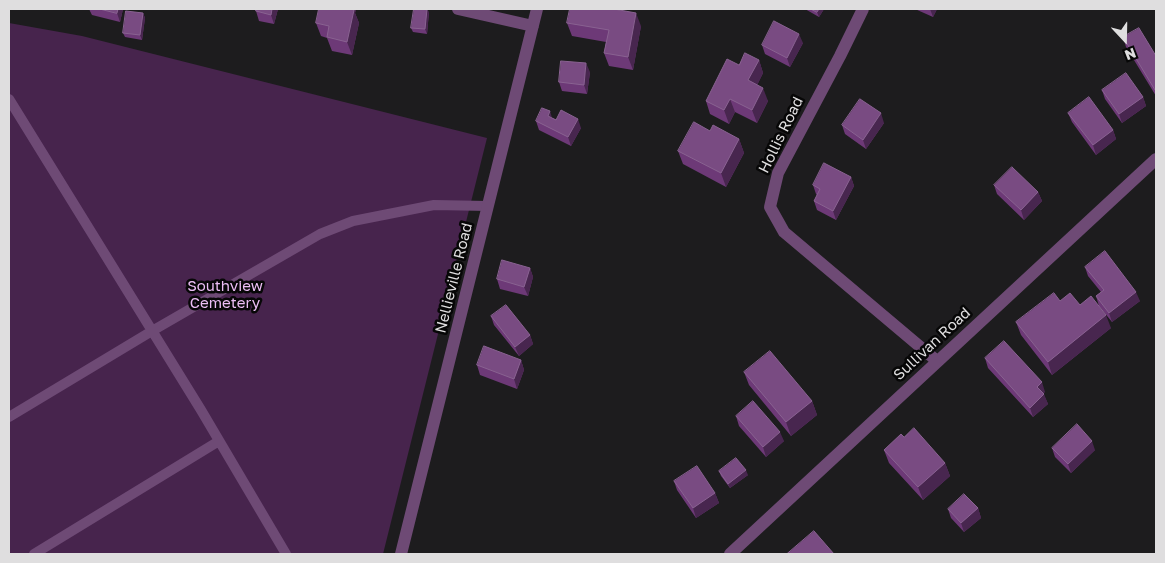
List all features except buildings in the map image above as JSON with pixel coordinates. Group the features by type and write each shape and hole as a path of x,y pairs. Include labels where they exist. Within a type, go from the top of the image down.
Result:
{"street":[{"path":"458,9 533,26"},
{"name":"Nellieville Road","path":"401,554 537,9"},
{"name":"Hollis Road","path":"863,9 778,173 770,207 784,232 937,362"},
{"name":"Sullivan Road","path":"730,554 1156,159"}],"lane":[{"path":"9,99 219,441 286,554"},
{"path":"9,417 152,331 320,234 353,220 434,205 488,206"},
{"path":"34,554 219,441"}],"green space":[{"name":"Southview Cemetery","path":"9,23 82,36 487,138 383,554 9,554"}]}
